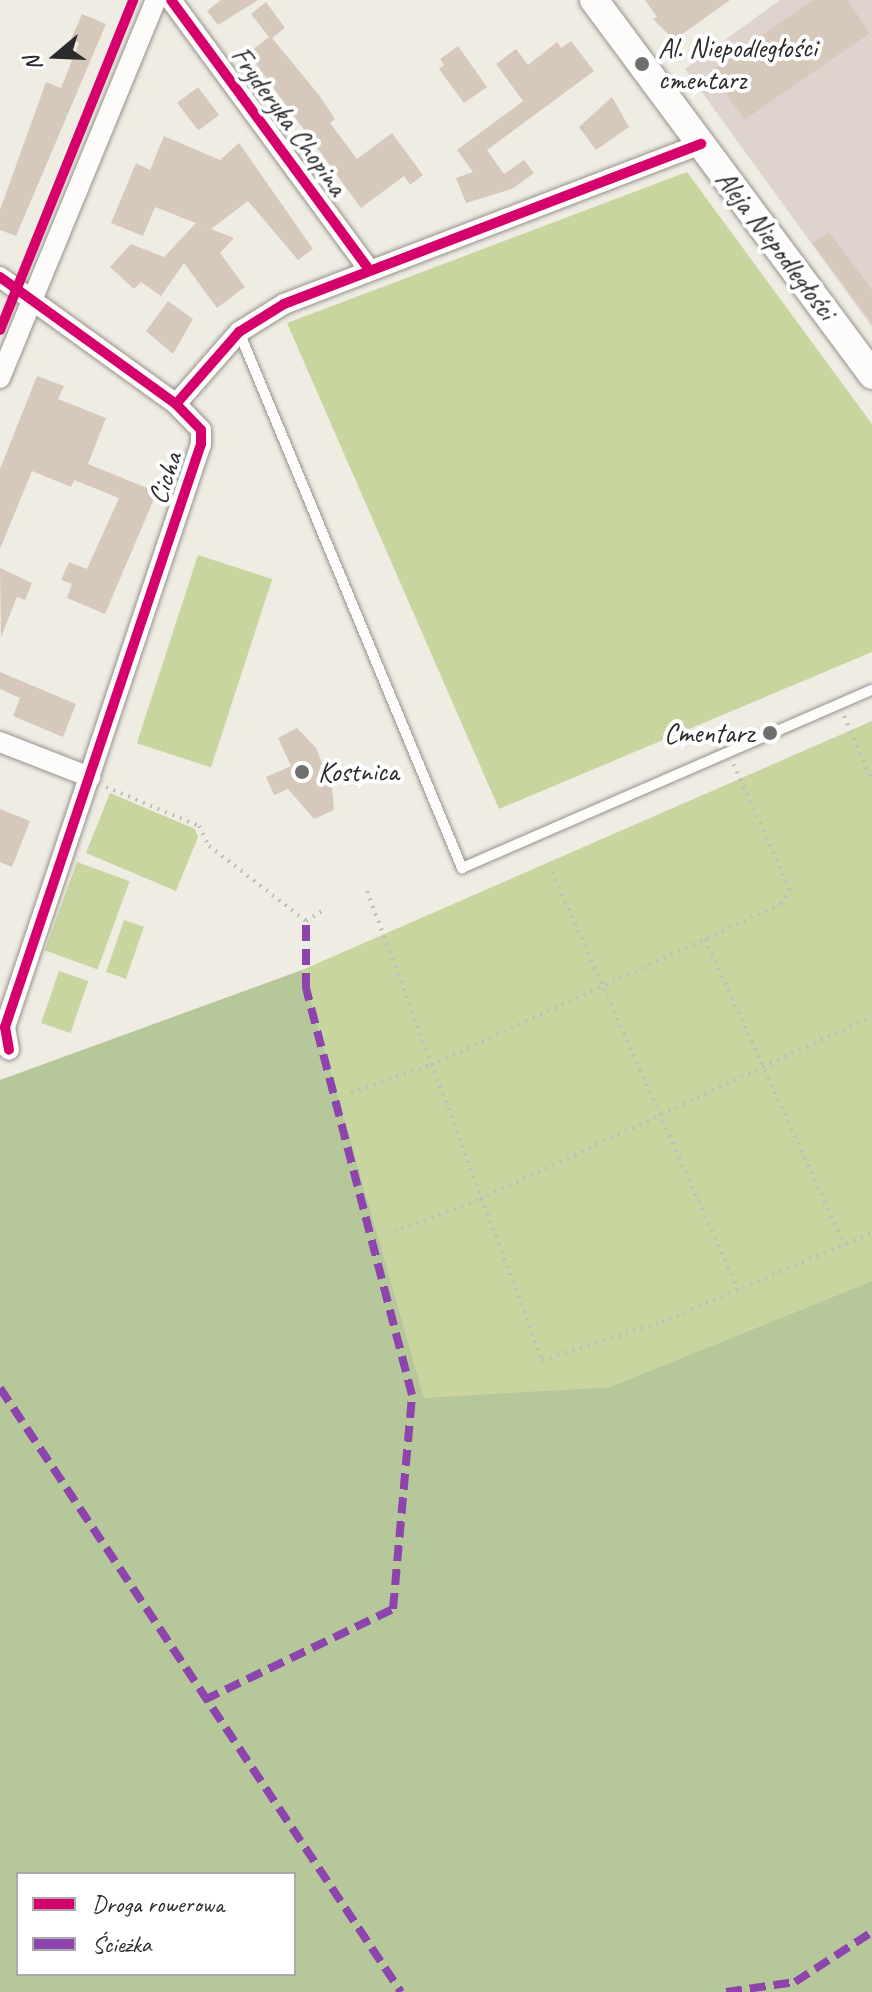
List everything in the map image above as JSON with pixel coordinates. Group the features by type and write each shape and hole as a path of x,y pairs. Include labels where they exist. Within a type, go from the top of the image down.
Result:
{"main road":[{"name":"Aleja Niepodległości","path":"594,0 871,372"}],"street":[{"path":"0,378 156,0"},
{"name":"Fryderyka Chopina","path":"171,0 369,270"},
{"path":"176,404 239,332 284,304 701,144"},
{"name":"Cicha","path":"0,277 32,297 176,404 195,420 201,444 5,1027 9,1050"},
{"path":"0,742 90,777"}],"lane":[{"path":"239,332 462,868 872,690"}],"path":[{"path":"838,704 872,780"},
{"path":"351,1093 431,1065 781,904 790,890 727,751"},
{"path":"102,798 106,786 199,826 209,846 306,921 322,911"},
{"path":"552,872 738,1290"},
{"path":"367,891 542,1360 662,1322 872,1233"},
{"path":"705,939 845,1246"},
{"path":"394,1232 480,1199 872,1016"}],"shaded area":[{"path":"780,0 872,0 872,327 685,69"}],"green space":[{"path":"687,172 872,424 872,652 499,809 287,323"},
{"path":"198,555 272,579 211,767 137,743"},
{"path":"872,721 872,1281 609,1387 424,1399 302,970"},
{"path":"110,793 195,829 198,837 176,891 86,853"},
{"path":"77,862 130,881 97,969 45,950"},
{"path":"124,920 144,927 126,979 106,972"},
{"path":"302,970 424,1398 609,1387 872,1281 872,1992 0,1992 0,1080"},
{"path":"59,971 88,981 70,1033 41,1023"}],"building":[{"path":"221,0 258,0 218,25 207,11"},
{"path":"645,0 730,0 674,40 653,19 657,17"},
{"path":"813,0 847,0 870,33 744,120 711,71"},
{"path":"266,2 285,28 272,38 319,95 335,119 330,123 357,159 392,133 423,175 410,185 404,176 361,208 248,53 269,37 251,14"},
{"path":"82,14 106,24 16,236 0,230 0,210 46,82 61,88 79,43 71,39"},
{"path":"571,41 594,71 487,150 504,174 524,160 534,173 512,189 466,203 456,178 473,172 457,150 523,101 496,64 516,49 528,65 557,42 561,48"},
{"path":"458,46 487,87 464,103 439,69 444,65 440,59"},
{"path":"198,87 219,115 198,131 177,103"},
{"path":"612,97 629,127 596,150 579,127"},
{"path":"164,136 220,160 239,143 313,249 298,260 248,201 211,229 155,207 143,236 111,223 136,163 150,170"},
{"path":"196,223 234,238 220,253 245,287 217,308 184,263 161,296 141,282 134,289 110,267 131,244 164,257"},
{"path":"829,232 872,290 872,323 812,243"},
{"path":"168,301 193,319 173,354 146,331"},
{"path":"37,376 64,386 58,399 106,418 88,464 157,492 105,614 67,598 72,584 61,580 69,562 87,569 119,498 74,480 71,487 32,471 0,549 0,469"},
{"path":"0,568 32,583 25,600 17,597 1,637"},
{"path":"0,672 76,704 63,737 13,716 20,698 0,689"},
{"name":"Kostnica","path":"297,728 316,748 332,787 334,810 314,819 288,789 274,795 266,777 291,766 278,738"},
{"path":"0,809 30,821 12,867 0,862"}],"marked path":[{"path":"204,1700 393,1609 412,1395 306,989 306,921"},
{"path":"0,1388 401,1992"},
{"path":"726,1992 795,1982 872,1932"}],"cycle path":[{"path":"0,330 133,0"},
{"path":"171,0 369,270"},
{"path":"176,404 239,332 284,304 701,144"},
{"path":"0,277 176,404 201,430 201,444 5,1027 9,1050"}],"place":[{"name":"Al. Niepodległości cmentarz","path":"642,64"},
{"name":"Cmentarz","path":"770,733"},
{"name":"Kostnica","path":"302,772"}]}
